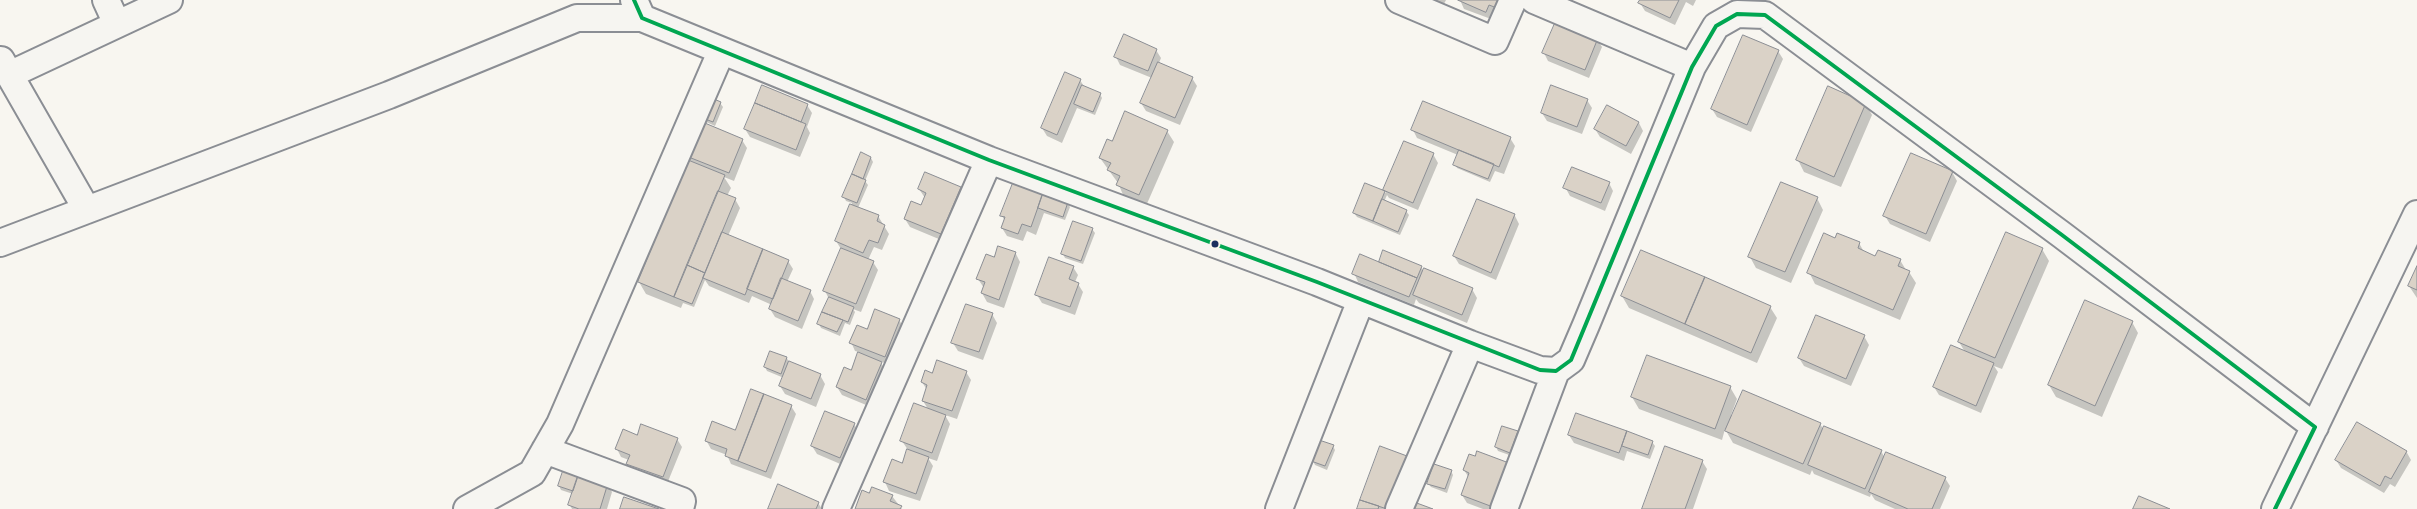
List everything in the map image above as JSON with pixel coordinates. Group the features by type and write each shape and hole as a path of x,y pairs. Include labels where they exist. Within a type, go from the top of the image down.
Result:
{"street":[{"path":"106,0 117,24"},
{"path":"87,210 5,67 117,24 169,0"},
{"path":"1399,0 1495,41 1513,0"},
{"path":"1534,0 1692,67"},
{"path":"0,243 389,95 577,18 638,9 721,52 989,160 1362,300 1470,344 1540,370 1556,371"},
{"path":"1504,509 1556,371 1571,360 1579,343 1692,67 1716,26 1737,14 1765,15 2062,235 2315,427"},
{"path":"467,509 532,473 546,450 560,424 721,52"},
{"path":"836,509 989,160"},
{"path":"2275,509 2417,214"},
{"path":"1279,509 1362,300"},
{"path":"1399,509 1470,344"},
{"path":"546,450 682,501 680,509"}],"building":[{"path":"1458,0 1500,0 1497,8 1489,5 1486,12"},
{"path":"1640,0 1679,0 1670,18 1638,3"},
{"path":"1556,21 1598,38 1585,70 1542,53"},
{"path":"1124,34 1157,49 1148,71 1114,57"},
{"path":"1743,35 1779,50 1747,125 1711,109"},
{"path":"1158,62 1193,77 1175,118 1140,103"},
{"path":"1065,72 1081,79 1057,135 1041,128"},
{"path":"762,85 808,104 801,122 755,103"},
{"path":"1082,85 1101,93 1093,112 1074,104"},
{"path":"1551,85 1588,99 1577,127 1541,113"},
{"path":"1828,86 1866,103 1834,177 1796,160"},
{"path":"709,97 721,102 713,122 700,117"},
{"path":"1423,101 1511,137 1499,167 1411,130"},
{"path":"755,103 806,124 796,150 744,129"},
{"path":"1607,105 1639,122 1626,146 1594,129"},
{"path":"1125,111 1168,130 1139,195 1116,185 1120,176 1107,170 1111,163 1099,158 1107,139 1112,141"},
{"path":"700,121 743,139 729,173 686,156"},
{"path":"1404,141 1434,153 1413,203 1383,190"},
{"path":"1459,150 1494,164 1488,179 1453,165"},
{"path":"861,152 871,157 863,179 852,174"},
{"path":"1911,153 1953,171 1926,234 1883,216"},
{"path":"688,160 725,175 674,297 638,282"},
{"path":"1572,167 1610,182 1601,203 1563,188"},
{"path":"925,172 961,187 941,234 904,219 911,201 921,205 926,193 918,189"},
{"path":"852,174 866,180 857,203 842,197"},
{"path":"1781,182 1818,197 1785,272 1748,257"},
{"path":"1013,183 1043,193 1031,227 1022,224 1018,234 1001,228 1005,217 1000,216"},
{"path":"1365,183 1385,191 1373,221 1353,213"},
{"path":"718,191 736,198 705,273 687,265"},
{"path":"1043,193 1068,202 1063,217 1038,208"},
{"path":"1382,199 1407,210 1398,232 1373,221"},
{"path":"1477,199 1515,214 1491,273 1453,256"},
{"path":"850,204 879,215 877,221 885,225 878,243 869,240 863,253 835,241"},
{"path":"1073,221 1093,228 1081,261 1061,254"},
{"path":"722,232 763,249 745,295 703,278"},
{"path":"2006,232 2043,248 1995,358 1958,342"},
{"path":"1824,233 1835,238 1837,233 1860,242 1858,248 1875,256 1878,250 1901,259 1898,266 1910,271 1893,310 1807,273"},
{"path":"998,246 1016,252 999,300 981,293 985,282 976,279 986,254 994,257"},
{"path":"841,248 874,261 856,304 823,291"},
{"path":"763,249 789,260 773,299 747,289"},
{"path":"1383,250 1422,266 1417,278 1379,262"},
{"path":"1641,250 1705,277 1685,324 1621,296"},
{"path":"1360,254 1417,278 1409,297 1352,274"},
{"path":"1049,257 1074,266 1069,279 1079,283 1070,307 1035,295"},
{"path":"687,265 705,273 692,304 674,297"},
{"path":"2417,266 2417,290 2408,286"},
{"path":"1424,268 1473,288 1462,315 1413,295"},
{"path":"1705,277 1771,306 1751,353 1685,324"},
{"path":"781,278 811,290 798,321 769,309"},
{"path":"829,297 854,307 848,322 822,312"},
{"path":"2085,300 2133,321 2095,406 2048,385"},
{"path":"966,304 993,313 979,352 951,343"},
{"path":"875,309 900,319 885,357 849,343 857,325 867,329"},
{"path":"822,312 843,320 837,332 817,324"},
{"path":"1816,315 1865,335 1846,379 1798,358"},
{"path":"1951,345 1994,363 1976,406 1933,387"},
{"path":"770,351 787,357 781,374 764,367"},
{"path":"858,352 882,362 866,400 836,387 844,367 851,370"},
{"path":"1647,355 1731,386 1715,429 1631,397"},
{"path":"937,360 967,371 952,411 922,401 927,385 921,382 925,370 932,373"},
{"path":"789,361 821,374 811,399 779,386"},
{"path":"751,389 764,394 738,461 725,456 727,449 705,441 712,421 735,430"},
{"path":"1743,390 1821,423 1803,464 1725,431"},
{"path":"764,394 792,405 766,472 738,461"},
{"path":"914,403 946,415 932,453 900,441"},
{"path":"825,411 855,423 840,458 811,446"},
{"path":"1576,413 1627,431 1619,453 1568,435"},
{"path":"2357,422 2407,451 2391,479 2385,476 2380,486 2335,460"},
{"path":"641,424 678,438 663,477 626,464 630,455 615,449 623,429 637,435"},
{"path":"1502,426 1518,431 1510,453 1495,447"},
{"path":"1824,426 1882,450 1865,489 1808,465"},
{"path":"1627,431 1653,441 1648,455 1622,446"},
{"path":"1319,440 1334,445 1325,466 1311,461"},
{"path":"1380,446 1407,456 1387,509 1360,500"},
{"path":"1665,446 1703,460 1685,509 1642,509"},
{"path":"907,449 929,457 916,494 883,482 892,459 902,463"},
{"path":"1477,451 1509,463 1493,507 1461,495 1469,473 1463,470 1469,454 1475,456"},
{"path":"1886,452 1946,477 1932,509 1908,509 1869,492"},
{"path":"1434,464 1452,470 1445,489 1427,484"},
{"path":"564,468 579,473 573,491 558,486"},
{"path":"579,473 608,483 600,509 579,509 568,505"},
{"path":"778,484 819,502 816,509 768,509"},
{"path":"872,487 893,495 890,501 902,506 900,509 855,509 862,490 869,493"},
{"path":"2139,496 2170,509 2133,509"},
{"path":"624,497 659,509 620,509"},
{"path":"1360,500 1379,506 1378,509 1357,509"},
{"path":"1414,502 1433,509 1412,509"}],"transit line":[{"path":"634,0 642,18 989,160 1317,282 1540,370 1556,371 1571,360 1692,67 1716,26 1737,14 1765,15 2062,235 2315,427"},
{"path":"2275,509 2315,427"}]}
